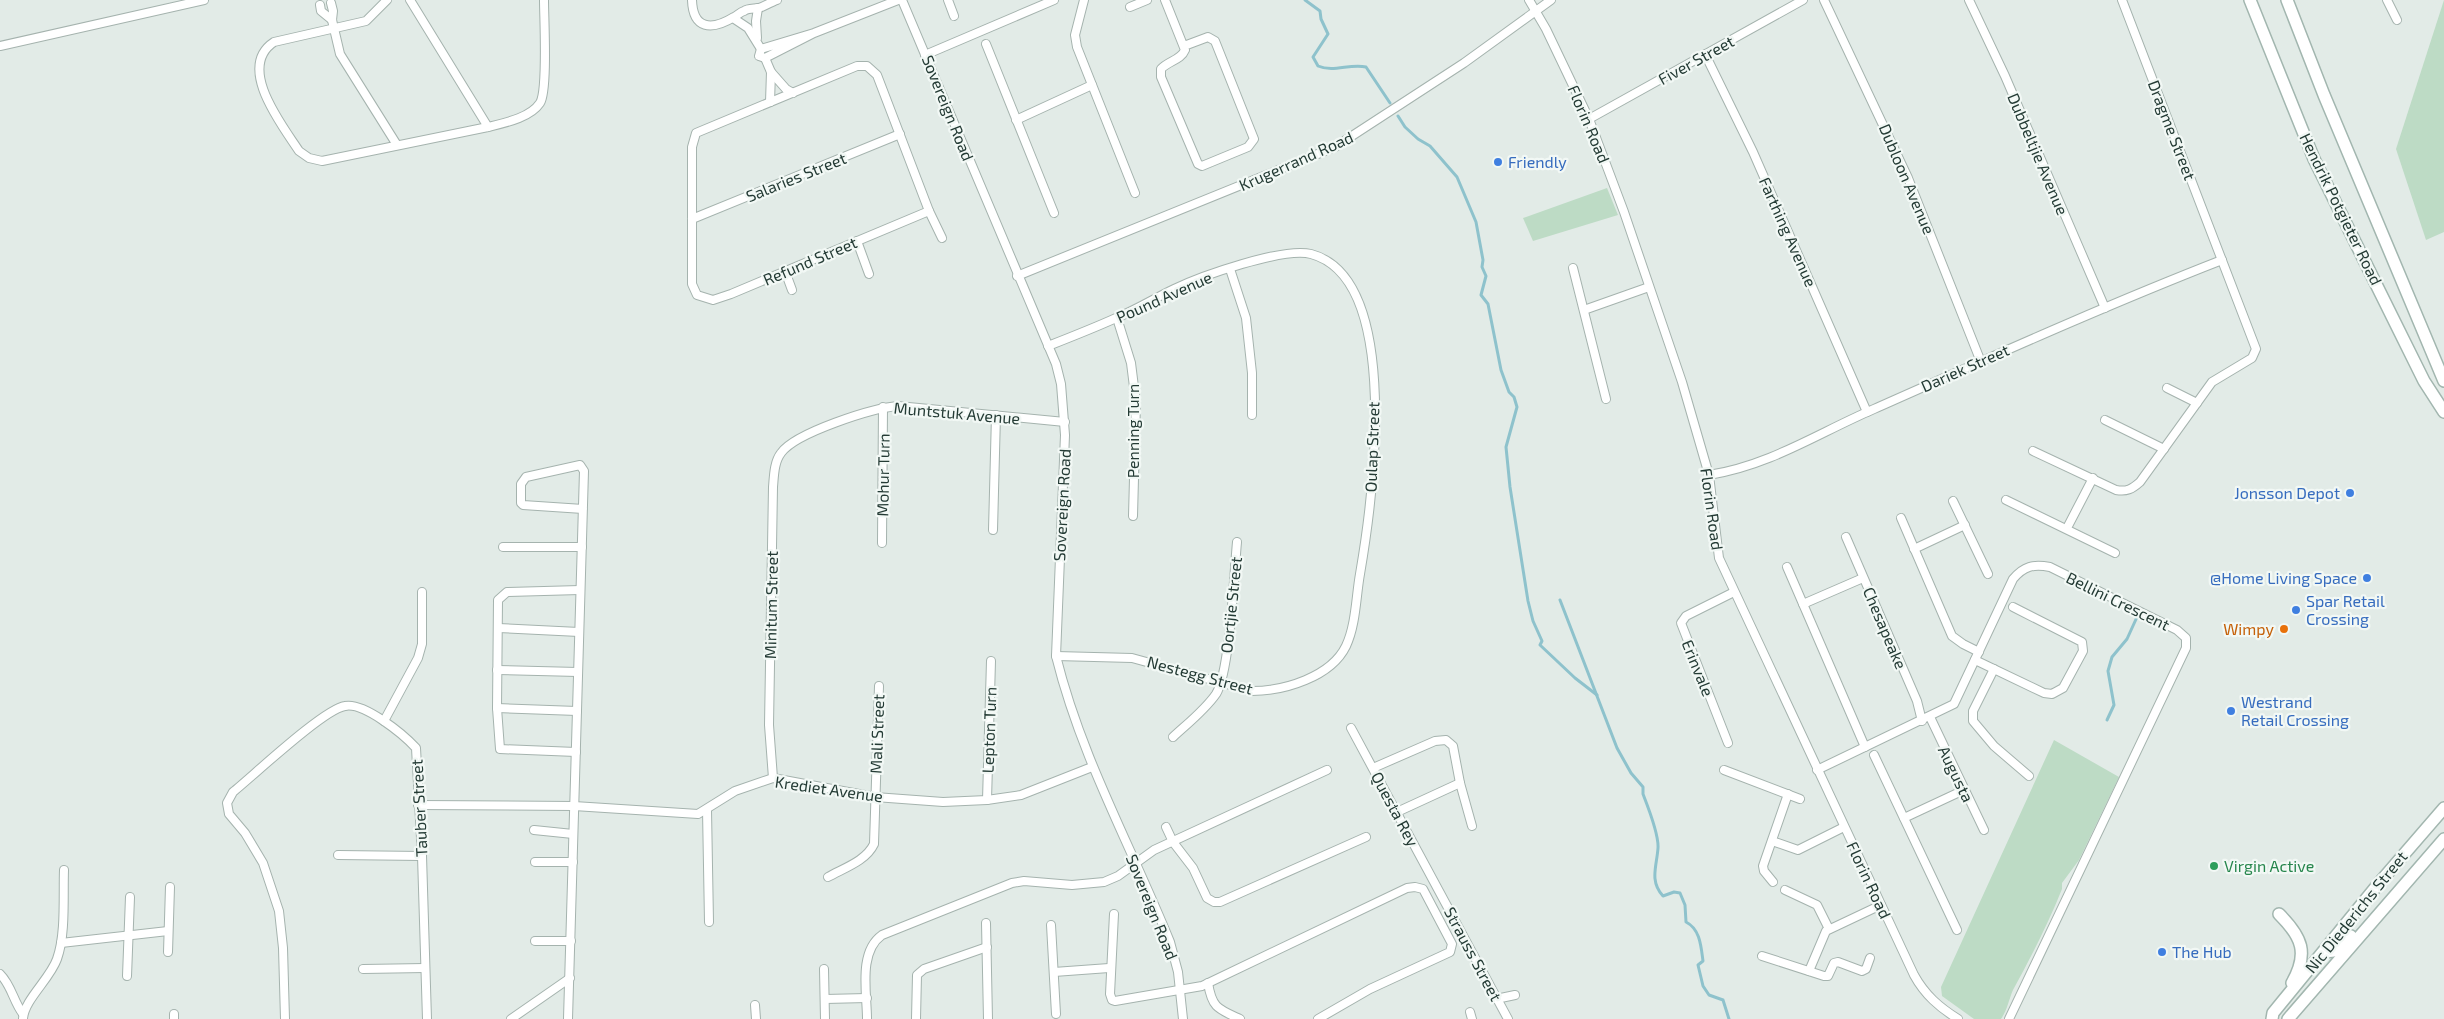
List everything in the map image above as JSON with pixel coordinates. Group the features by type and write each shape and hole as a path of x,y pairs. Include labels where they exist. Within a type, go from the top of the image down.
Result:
{"main road":[{"name":"Hendrik Potgieter Road","path":"2250,0 2314,159 2424,381 2444,412"},
{"name":"Hendrik Potgieter Road","path":"2287,0 2364,194 2444,382"},
{"name":"Nic Diederichs Street","path":"2272,1019 2273,1013 2444,808"},
{"name":"Nic Diederichs Street","path":"2288,1019 2444,839"},
{"path":"2325,951 2332,952 2342,946 2405,873 2444,839"},
{"path":"2278,914 2295,932 2303,953 2297,974 2280,1005"}],"street":[{"path":"158,10 159,0"},
{"path":"0,46 204,0"},
{"path":"387,0 366,21 333,30 281,40 266,47 260,63 263,93 299,151 309,158 322,161 488,127 507,123 529,112 538,105 542,98 544,0"},
{"path":"410,0 488,127"},
{"path":"692,0 692,14 696,21 704,25 712,25 733,18 745,10 758,8 776,0"},
{"path":"761,49 814,33 898,0"},
{"name":"Sovereign Road","path":"902,0 1048,346 1061,384 1065,422 1056,656 1064,687 1092,767 1170,942 1178,972 1182,1019"},
{"path":"948,0 954,16"},
{"path":"925,55 1054,0"},
{"path":"1084,0 1075,40 1135,193"},
{"path":"1130,7 1147,0"},
{"path":"1165,0 1184,46 1183,54 1161,69 1161,77 1198,164 1202,166 1248,147 1254,139 1215,41 1208,37 1184,46"},
{"name":"Florin Road","path":"1529,0 1589,119 1624,212 1682,382 1709,475 1718,552 1734,592 1921,989 1943,1010 1958,1019"},
{"name":"Krugerrand Road","path":"1017,276 1335,147 1464,63 1551,0"},
{"name":"Fiver Street","path":"1589,119 1803,0"},
{"name":"Dubloon Avenue","path":"1824,0 1908,178 1982,362"},
{"name":"Dubbeltjie Avenue","path":"1969,0 2005,76 2105,308"},
{"name":"Dragme Street","path":"2033,451 2116,490 2132,489 2140,482 2212,382 2252,358 2256,349 2122,0"},
{"path":"2387,0 2397,20"},
{"path":"332,2 333,30 340,54 397,146"},
{"path":"320,5 321,11 332,20"},
{"path":"757,40 756,21 758,8"},
{"path":"733,18 748,28 761,49 759,56 765,58 814,33"},
{"path":"986,44 1054,213"},
{"name":"Farthing Avenue","path":"1705,54 1753,152 1867,412"},
{"path":"765,58 771,72 786,89 793,93"},
{"name":"Refund Street","path":"867,66 877,75 929,211 713,300 697,296 692,284 692,147 696,133 793,93 853,68 867,66"},
{"path":"770,102 771,72"},
{"path":"1016,120 1092,85"},
{"name":"Salaries Street","path":"692,219 900,134"},
{"path":"929,211 942,238"},
{"path":"857,241 869,274"},
{"name":"Pound Avenue","path":"1048,346 1117,318 1176,288 1230,269 1285,253 1311,254"},
{"name":"Oulap Street","path":"1311,254 1333,266 1348,280 1362,314 1372,358 1376,435 1368,524 1351,629 1346,646 1336,658"},
{"name":"Dariek Street","path":"1709,475 1737,470 1760,463 1867,412 2105,308 2222,260"},
{"path":"1573,268 1606,399"},
{"path":"1230,269 1246,318 1252,373 1252,415"},
{"path":"785,271 792,290"},
{"path":"1584,310 1649,287"},
{"name":"Penning Turn","path":"1117,318 1131,363 1136,403 1133,516"},
{"path":"2167,388 2197,403"},
{"name":"Muntstuk Avenue","path":"795,441 864,412 883,407 898,406 1065,422"},
{"name":"Mohur Turn","path":"882,542 883,407"},
{"path":"993,530 996,415"},
{"path":"2106,420 2164,449"},
{"name":"Minitum Street","path":"773,778 769,725 773,487 778,458 784,449 795,441"},
{"path":"568,1019 570,978 572,862 576,752 580,590 582,547 583,509 584,471 580,465 526,477 521,484 521,503 523,505 583,509"},
{"path":"2067,528 2093,478"},
{"path":"2006,500 2115,553"},
{"path":"1953,501 1988,574"},
{"path":"1901,518 1952,636 1979,652"},
{"path":"1914,549 1965,525"},
{"name":"Chesapeake","path":"1846,537 1926,719"},
{"name":"Oortjie Street","path":"1173,737 1208,704 1221,683 1225,662 1237,542"},
{"path":"503,547 582,547"},
{"name":"Bellini Crescent","path":"1817,770 1954,704 2013,579 2022,568 2037,564 2050,568 2177,630 2187,642 2009,1019"},
{"path":"1787,567 1865,747"},
{"path":"1803,604 1863,578"},
{"path":"576,752 500,749 497,708 498,600 502,594 507,592 580,590"},
{"path":"384,721 418,658 422,644 422,592"},
{"name":"Erinvale","path":"1728,743 1681,622 1686,616 1734,592"},
{"path":"1975,660 2044,693 2052,694 2062,688 2083,651 2083,645 2079,640 2013,607"},
{"path":"498,628 579,632"},
{"name":"Nestegg Street","path":"1056,656 1132,658 1252,691 1267,691 1293,685 1317,675 1336,658"},
{"name":"Lepton Turn","path":"987,800 991,661"},
{"path":"1994,669 1973,711 1973,720 1988,740 2029,776"},
{"path":"497,670 578,672"},
{"name":"Mali Street","path":"828,877 870,852 874,844 879,686"},
{"name":"Tauber Street","path":"284,1019 284,948 279,911 263,863 245,833 229,814 227,806 233,792 331,712 345,706 356,707 384,721 416,748 428,1019"},
{"path":"497,708 577,711"},
{"name":"Augusta","path":"1926,719 1984,830"},
{"name":"Questa Rey","path":"1351,728 1438,889"},
{"path":"1373,768 1434,741 1446,740 1452,746 1472,826"},
{"path":"1874,755 1957,930"},
{"name":"Krediet Avenue","path":"418,805 574,806 698,814 735,791 773,778 875,797 943,802 987,800 1021,795 1092,767"},
{"path":"867,1019 866,963 869,949 874,940 882,935 1012,882 1089,885 1118,876 1154,850 1327,770"},
{"path":"1724,770 1800,799"},
{"path":"1396,812 1460,783"},
{"path":"1904,818 1964,790"},
{"path":"1774,882 1763,868 1788,794"},
{"path":"707,810 709,922"},
{"path":"1166,827 1173,842 1193,868 1207,898 1214,902 1220,902 1366,836"},
{"path":"1772,841 1798,850 1844,827"},
{"path":"534,830 573,834"},
{"path":"338,855 422,856"},
{"path":"535,862 572,862"},
{"path":"23,1017 36,992 51,973 61,943 64,870"},
{"path":"168,952 170,887"},
{"path":"1114,914 1110,994 1112,1000 1115,1001 1180,992 1208,983 1407,888 1423,889 1452,944 1450,952 1370,989 1318,1019"},
{"name":"Strauss Street","path":"1438,889 1508,1019"},
{"path":"1784,890 1817,905 1829,929"},
{"path":"127,976 127,935 130,897"},
{"path":"1809,971 1822,936 1829,929 1881,905"},
{"path":"986,923 988,1019"},
{"path":"1051,925 1056,1014"},
{"path":"61,943 168,931"},
{"path":"535,941 571,941"},
{"path":"916,1019 918,975 924,969 987,947"},
{"path":"1762,956 1826,976 1834,963 1838,962 1862,971 1866,969 1870,958"},
{"path":"363,969 425,968"},
{"path":"1054,972 1110,968"},
{"path":"824,969 824,1019"},
{"path":"0,974 10,986 16,1005 23,1017"},
{"path":"511,1019 570,978"},
{"path":"1208,983 1210,998 1214,1005 1240,1019"},
{"path":"1496,999 1515,994"},
{"path":"825,999 867,998"},
{"path":"755,1005 756,1019"}],"green space":[{"path":"2444,0 2444,232 2426,240 2396,149"},
{"path":"1607,188 1618,215 1533,241 1523,218"},
{"path":"2054,740 2119,777 2079,860 2062,883 2062,889 2051,915 2013,990 2003,1016 2001,1019 1974,1019 1942,996 1941,987"}],"waterway":[{"path":"1305,0 1320,11 1321,19 1328,34 1313,57 1318,66 1330,69 1354,66 1366,67 1390,103"},
{"path":"1398,116 1405,127 1418,139 1430,146 1457,177 1476,222 1483,260 1482,267 1486,276 1481,295 1488,304 1501,370 1517,407 1506,447 1510,487 1528,601 1533,621 1542,641 1540,645 1575,678 1597,695"},
{"path":"1560,600 1617,748 1631,773 1643,787 1643,794 1658,842 1655,873 1656,885 1663,896 1674,892 1680,893 1685,905 1686,922 1697,933 1700,944 1703,961 1698,965 1703,986 1709,995 1723,1000 1729,1019"},
{"path":"2107,720 2114,705 2108,671 2112,657 2127,639 2137,617"}],"place":[{"name":"Friendly","path":"1498,162"},
{"name":"Jonsson Depot","path":"2350,493"},
{"name":"@Home Living Space","path":"2367,578"},
{"name":"Spar Retail Crossing","path":"2296,610"},
{"name":"Wimpy","path":"2284,629"},
{"name":"Westrand Retail Crossing","path":"2231,711"},
{"name":"Virgin Active","path":"2214,866"},
{"name":"The Hub","path":"2162,952"}]}
